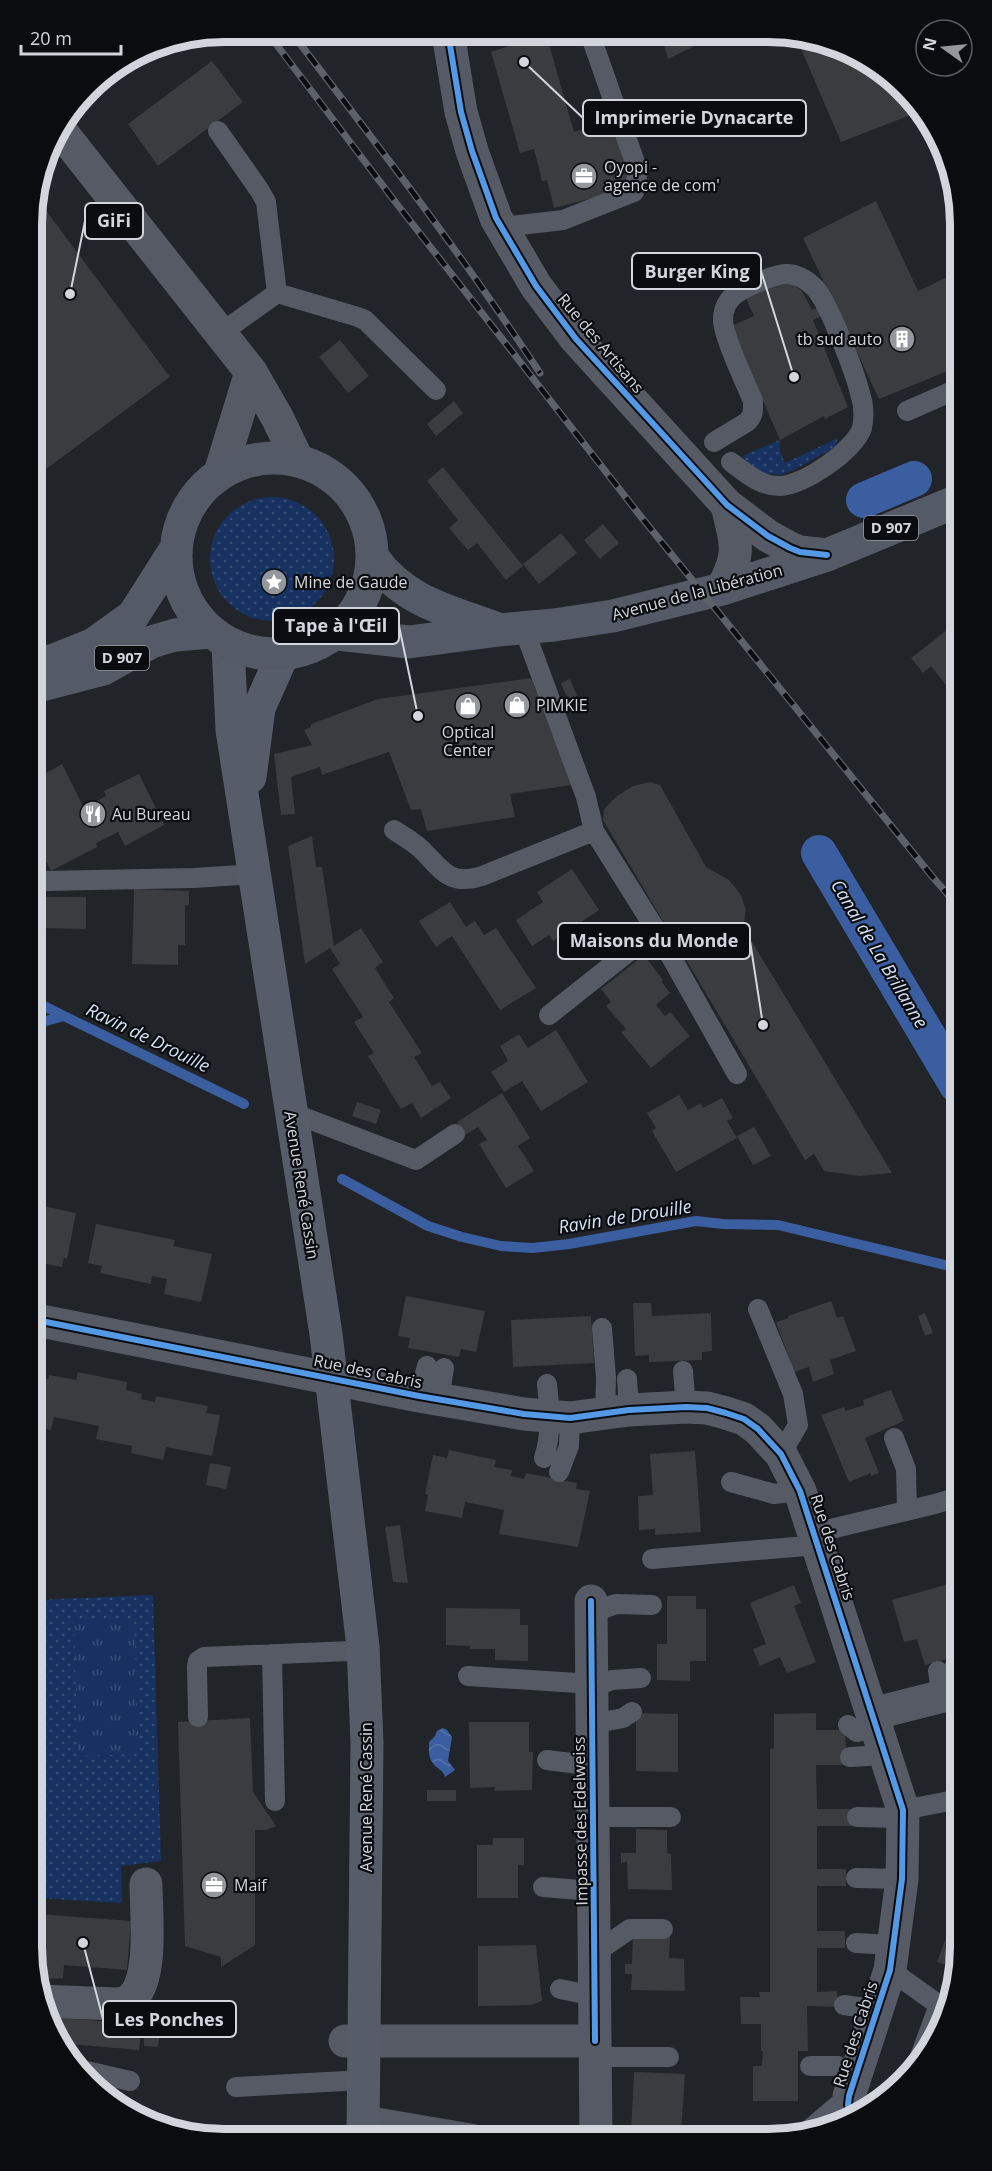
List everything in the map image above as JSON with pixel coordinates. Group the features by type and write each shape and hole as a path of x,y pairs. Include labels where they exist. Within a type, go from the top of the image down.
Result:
{"main road":[{"path":"251,459 297,459 320,468 348,490 367,522 373,558 369,581 351,619 338,634 324,643 283,654 255,653 220,638 190,609 178,580 175,550 182,520 197,493 220,473 251,459"},
{"name":"Avenue de la Libération","path":"338,634 409,642 613,616 722,589 827,555 950,504"},
{"name":"D 907","path":"42,662 54,660 94,644 133,616 175,550"},
{"name":"Avenue de la Libération","path":"373,558 386,575 419,600 512,629"},
{"name":"D 907","path":"42,685 103,669 151,642 175,635 220,638"},
{"name":"Avenue René Cassin","path":"220,638 245,818 332,1379 363,1647 367,1742 354,2041"},
{"name":"Avenue René Cassin","path":"245,818 259,708 283,654"},
{"name":"Avenue René Cassin","path":"352,1553 354,2081 357,2128"}],"street":[{"name":"Rue des Artisans","path":"449,42 461,112 472,151 496,218 536,286 576,339 727,505 779,543 800,552 827,555"},
{"path":"64,137 251,372 278,419 297,459"},
{"path":"220,473 251,372"},
{"name":"Rue des Artisans","path":"722,589 732,571 736,556 727,505"},
{"name":"Rue des Cabris","path":"42,1321 332,1379 432,1382 561,1418 620,1401 707,1408 744,1419 758,1429 781,1454 800,1491 871,1730 903,1814 902,1879 892,1958 852,2100"},
{"name":"Impasse des Edelweiss","path":"591,1607 596,2129"},
{"path":"871,1730 950,1682"},
{"path":"51,2001 117,2004 129,2001 139,1990 146,1970 146,1884"},
{"path":"354,2041 596,2049"},
{"path":"833,2117 852,2100"}],"lane":[{"path":"502,228 563,220 634,192 638,171 593,42"},
{"path":"218,131 266,202 277,293"},
{"path":"714,442 747,422 752,418 754,411 753,401 723,328 724,309 728,301 741,290 775,275 789,274 808,281 818,291 829,313 856,377 863,406 859,435 852,446 796,484 780,487 764,484 731,462"},
{"path":"221,333 277,293"},
{"path":"277,293 365,320 436,390"},
{"path":"907,411 950,392"},
{"path":"512,629 586,797 594,831 656,930 737,1074"},
{"path":"394,830 420,848 447,876 464,880 482,876 594,831"},
{"path":"42,880 194,878 255,874"},
{"path":"549,1015 656,930"},
{"path":"288,1098 416,1160 455,1134"},
{"path":"758,1309 793,1394 798,1425 781,1454"},
{"path":"602,1328 606,1377 620,1401"},
{"path":"682,1371 686,1407"},
{"path":"547,1384 561,1418 569,1446 559,1472"},
{"path":"544,1458 561,1418"},
{"path":"894,1438 906,1469 907,1511"},
{"path":"731,1482 774,1494 800,1491"},
{"path":"652,1559 816,1539 950,1499"},
{"path":"591,1607 616,1604 652,1605"},
{"path":"198,1717 196,1667 198,1661 204,1657 351,1651"},
{"path":"272,1654 275,1801"},
{"path":"468,1676 578,1683 641,1678"},
{"path":"592,1724 622,1718 632,1712"},
{"path":"850,1757 871,1730"},
{"path":"547,1760 579,1764 592,1762"},
{"path":"857,1817 903,1814 950,1802"},
{"path":"593,1817 671,1817"},
{"path":"856,1878 902,1879"},
{"path":"543,1887 580,1890 594,1886"},
{"path":"595,1953 630,1929 663,1929"},
{"path":"856,1943 892,1958 939,2005 930,2030"},
{"path":"560,1989 595,1996"},
{"path":"844,2005 878,2010"},
{"path":"596,2049 669,2057"},
{"path":"810,2066 838,2066 852,2100"},
{"path":"92,2072 130,2081"},
{"path":"236,2087 354,2081"},
{"path":"357,2128 376,2129"}],"green space":[{"path":"838,438 835,447 794,470 780,475 756,472 742,456 780,440 780,451 785,463"},
{"path":"272,497 296,502 316,515 329,535 334,559 329,583 316,603 296,616 272,621 248,616 228,603 215,583 210,559 215,535 228,515 248,502"},
{"path":"153,1595 161,1861 121,1866 122,1903 42,1898 42,1600"},
{"path":"134,1619 139,1754 78,1756 74,1621"}],"water":[{"path":"443,1728 452,1737 448,1761 455,1770 445,1777 432,1762 429,1750 429,1742 437,1731"}],"building":[{"path":"522,42 548,42 574,132 613,121 635,187 554,208 547,180 542,181 534,149 520,153 491,52"},
{"path":"663,42 703,42 668,59"},
{"path":"799,45 827,52 869,73 897,95 913,114 841,142"},
{"path":"212,61 243,102 158,166 128,124"},
{"name":"tb sud auto","path":"876,201 918,291 950,276 950,370 879,399 803,238"},
{"path":"43,206 170,377 46,469 43,465"},
{"path":"782,281 802,291 812,310 822,306 826,314 813,320 848,407 825,419 824,416 780,440 731,326 754,316 745,296"},
{"path":"340,340 369,376 348,393 319,357"},
{"path":"454,401 463,413 436,436 427,424"},
{"path":"443,467 523,566 506,580 477,543 468,550 449,528 458,520 427,481"},
{"path":"603,524 619,543 600,559 584,540"},
{"path":"561,533 577,553 539,584 523,564"},
{"path":"950,628 950,690 931,666 923,673 911,658"},
{"path":"531,678 572,785 510,794 515,817 427,831 421,809 411,810 389,752 322,775 320,767 291,777 295,814 281,815 274,754 312,745 304,730 311,727 311,724 378,699"},
{"path":"570,679 577,696 569,699 571,707 566,709 563,701 568,700 561,683"},
{"path":"62,764 84,808 106,796 104,791 139,774 164,825 125,846 118,832 96,843 97,847 51,871 42,854 42,775"},
{"path":"650,782 660,785 706,867 729,880 741,895 746,910 743,927 892,1173 859,1176 824,1171 814,1154 805,1160 603,820 604,809 617,796 633,786"},
{"path":"312,836 316,867 322,867 334,946 361,928 383,962 375,968 394,998 389,1002 422,1053 414,1057 432,1086 440,1082 451,1098 421,1118 412,1103 401,1109 368,1056 374,1053 354,1022 363,1017 332,969 340,964 330,948 305,964 288,846"},
{"path":"572,869 599,910 553,941 549,935 532,946 516,920 543,902 537,892"},
{"path":"134,889 189,891 189,905 185,905 185,945 178,945 178,965 132,964"},
{"path":"42,897 86,897 86,929 42,928"},
{"path":"450,902 466,927 475,921 484,935 496,928 536,988 500,1010 452,936 436,947 419,921"},
{"path":"644,955 670,993 656,1005 665,1016 670,1012 690,1036 651,1068 621,1032 626,1029 606,1006 611,1002 601,989"},
{"path":"556,1030 588,1082 541,1111 522,1081 504,1092 491,1072 508,1061 500,1046 519,1034 528,1048"},
{"path":"502,1093 530,1138 518,1146 534,1171 506,1188 479,1144 487,1140 478,1127 465,1135 457,1122"},
{"path":"679,1095 688,1110 701,1103 703,1108 722,1098 733,1118 727,1121 737,1138 676,1172 652,1131 656,1128 647,1113"},
{"path":"357,1102 381,1110 376,1124 352,1116"},
{"path":"754,1127 771,1156 753,1165 737,1136"},
{"path":"42,1206 76,1213 67,1259 64,1258 62,1267 42,1263"},
{"path":"96,1224 175,1240 173,1246 212,1254 201,1302 164,1294 167,1279 152,1276 151,1284 100,1273 102,1266 88,1263"},
{"path":"406,1296 485,1311 476,1352 461,1349 459,1357 408,1348 410,1338 398,1336"},
{"path":"831,1301 837,1318 843,1316 856,1351 830,1360 834,1374 813,1382 809,1367 794,1372 776,1322"},
{"path":"633,1303 651,1303 652,1316 711,1313 712,1351 702,1352 702,1360 649,1362 649,1355 635,1356"},
{"path":"925,1313 933,1333 925,1336 918,1316"},
{"path":"591,1316 594,1363 513,1367 511,1320"},
{"path":"78,1372 127,1382 126,1390 142,1394 141,1399 155,1402 156,1396 208,1406 206,1413 220,1415 212,1456 166,1447 163,1460 131,1453 132,1446 96,1439 99,1426 54,1417 51,1430 42,1428 42,1378 48,1379 49,1375 76,1380"},
{"path":"891,1390 904,1421 865,1438 879,1473 871,1476 871,1473 849,1482 821,1415 844,1407 846,1411 864,1405 863,1400"},
{"path":"449,1450 496,1460 494,1467 512,1470 511,1476 524,1479 526,1473 577,1483 576,1489 590,1491 578,1547 499,1534 504,1510 465,1502 462,1518 425,1511 428,1495 425,1494 433,1455 447,1458"},
{"path":"695,1451 701,1532 655,1535 655,1529 639,1530 638,1496 653,1495 650,1454"},
{"path":"210,1463 231,1467 226,1489 206,1485"},
{"path":"400,1525 408,1583 393,1582 385,1527"},
{"path":"950,1584 950,1658 925,1665 917,1639 904,1642 892,1600"},
{"path":"794,1585 801,1603 794,1606 816,1662 787,1673 780,1657 760,1666 753,1649 766,1644 750,1603"},
{"path":"667,1596 696,1596 696,1609 706,1609 706,1661 690,1661 690,1681 657,1680 657,1644 667,1644"},
{"path":"446,1608 520,1609 520,1625 528,1625 528,1661 495,1660 495,1649 470,1649 470,1646 446,1645"},
{"path":"636,1713 678,1714 678,1772 636,1771"},
{"path":"816,1713 816,1730 845,1730 846,1748 846,1765 816,1765 817,1809 852,1809 852,1826 817,1826 817,1869 846,1869 846,1886 817,1886 817,1931 845,1931 845,1948 817,1948 817,1992 837,1991 837,2007 807,2006 808,2051 798,2051 798,2101 753,2101 753,2066 762,2066 761,2024 741,2024 740,1997 760,1997 759,1992 770,1992 770,1749 774,1748 774,1714"},
{"name":"Maif","path":"250,1718 253,1792 276,1826 266,1830 255,1830 255,1945 221,1967 221,1957 185,1946 178,1722"},
{"path":"469,1722 529,1722 529,1752 533,1752 532,1790 494,1791 495,1787 470,1788"},
{"path":"427,1790 456,1790 456,1801 427,1801"},
{"path":"636,1829 667,1830 667,1853 671,1854 672,1890 628,1889 627,1862 621,1863 621,1853 636,1853"},
{"path":"493,1838 524,1838 524,1865 518,1865 518,1898 477,1898 477,1845 493,1845"},
{"path":"42,1914 131,1921 127,1970 64,1965 63,1978 45,1979"},
{"path":"950,1927 949,1966 937,1962"},
{"path":"633,1935 670,1936 669,1958 684,1959 685,1991 631,1990 632,1974 625,1974 625,1964 632,1964"},
{"path":"536,1945 542,2001 531,2005 478,2006 478,1946"},
{"path":"56,2018 142,2024 139,2050 70,2044"},
{"path":"144,2037 159,2038 158,2047 144,2046"},
{"path":"634,2072 685,2074 681,2129 631,2129"}],"waterway":[{"name":"Canal de La Brillanne","path":"864,500 914,479"},
{"name":"Canal de La Brillanne","path":"819,853 950,1073"},
{"path":"42,1005 64,1016"},
{"name":"Ravin de Drouille","path":"42,1022 64,1016 244,1104"},
{"name":"Ravin de Drouille","path":"342,1179 428,1226 501,1246 533,1248 569,1244 696,1221 778,1225 950,1266"}],"railway":[{"path":"275,42 393,199 638,513 950,897"},
{"path":"299,42 450,243 540,373"}],"cycle path":[{"path":"449,42 461,112 472,151 496,218 536,286 576,339 727,505 768,536 790,548 800,552 827,555"},
{"path":"42,1321 419,1396 524,1414 570,1418 629,1410 707,1408 744,1419 758,1429 781,1454 800,1491 903,1810 902,1879 890,1970 849,2096 849,2110"},
{"path":"591,1601 595,2041"}],"place":[{"name":"Imprimerie Dynacarte","path":"524,62"},
{"name":"Oyopi - agence de com'","path":"584,176"},
{"name":"GiFi","path":"70,294"},
{"name":"tb sud auto","path":"902,339"},
{"name":"Burger King","path":"794,377"},
{"name":"Mine de Gaude","path":"274,582"},
{"name":"PIMKIE","path":"517,705"},
{"name":"Optical Center","path":"468,706"},
{"name":"Tape à l'Œil","path":"418,716"},
{"name":"Au Bureau","path":"93,814"},
{"name":"Maisons du Monde","path":"763,1025"},
{"name":"Maif","path":"214,1885"},
{"name":"Les Ponches","path":"83,1943"}]}
